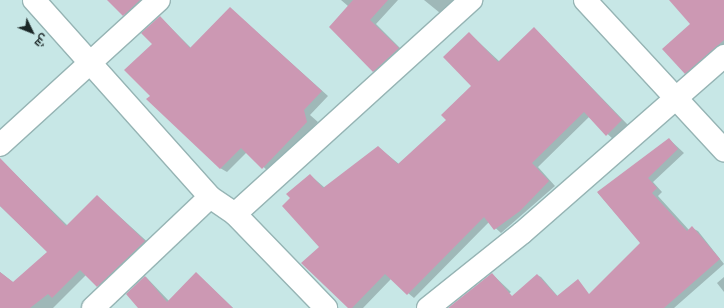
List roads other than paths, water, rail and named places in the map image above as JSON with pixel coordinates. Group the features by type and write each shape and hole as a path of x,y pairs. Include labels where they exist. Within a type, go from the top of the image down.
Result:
{"street":[{"path":"34,0 210,197 235,214 326,308"},
{"path":"0,145 159,0"},
{"path":"235,214 471,0"},
{"path":"585,0 724,150"},
{"path":"428,308 522,233 674,96 724,56"},
{"path":"92,308 210,197"}]}
